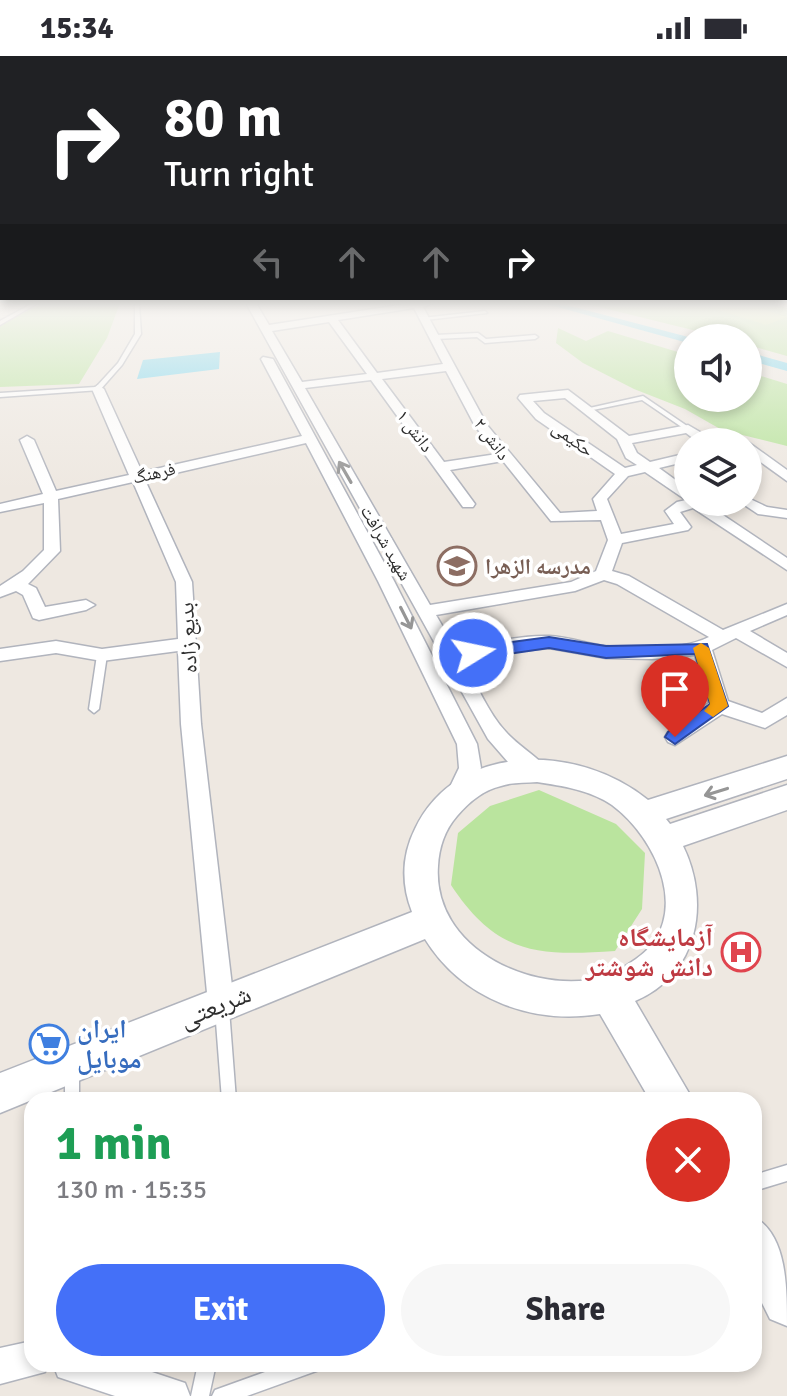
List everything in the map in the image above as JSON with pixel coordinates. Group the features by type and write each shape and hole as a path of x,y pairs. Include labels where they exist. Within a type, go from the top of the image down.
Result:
{"main road":[{"path":"654,827 787,767"},
{"path":"537,770 580,777 620,796 654,827 676,861 684,901 676,941 650,974 610,995 569,1002 526,995 487,978 454,951 431,920 420,883 422,848 435,817 458,793 495,775 537,770"},
{"path":"654,827 787,797"},
{"name":"شریعتی","path":"0,1093 72,1082 221,1003 431,920"},
{"path":"610,995 668,1092"},
{"path":"762,1255 787,1302"}],"street":[{"name":"شهید شرافت","path":"274,366 308,439 386,581 467,744 470,768 458,793"},
{"name":"شهید شرافت","path":"286,366 495,734 515,756 537,770"},
{"name":"دانش ۱","path":"366,366 468,504"},
{"path":"297,386 449,367"},
{"name":"دانش ۲","path":"449,367 481,426 556,518 606,515"},
{"name":"بدیع زاده","path":"98,389 184,582 191,724 221,1003"},
{"name":"حکیمی","path":"588,409 568,394 524,398 540,416 623,473"},
{"path":"588,409 624,441 631,455 674,486"},
{"path":"624,441 674,432"},
{"name":"فرهنگ","path":"0,508 308,439"},
{"path":"0,592 17,585 38,568 52,551 51,496 27,440"},
{"path":"442,467 504,457"},
{"path":"762,457 787,477"},
{"path":"603,574 616,540 600,499 623,473 674,461"},
{"path":"762,510 787,514"},
{"path":"616,540 683,527 675,516"},
{"path":"717,516 784,559"},
{"path":"425,611 575,586 603,574 623,580 787,661"},
{"path":"17,585 30,592 39,614 86,605"},
{"path":"454,658 492,648 549,642 606,652 702,648 787,609"},
{"path":"0,655 56,647 102,655 187,644"},
{"path":"702,648 720,706"},
{"path":"720,706 765,721 787,705"},
{"path":"675,737 720,706"},
{"path":"0,1366 24,1361"},
{"path":"96,1372 172,1396"}],"lane":[{"path":"0,395 98,389 119,366"},
{"path":"588,409 643,398 687,428"},
{"path":"94,709 102,655"},
{"path":"221,1003 228,1092"},
{"path":"762,1181 787,1173"},
{"path":"200,1396 205,1372"},
{"path":"221,1396 290,1372"}],"green space":[{"path":"0,366 90,366 79,384 0,387"},
{"path":"588,366 674,366 674,405 634,389"},
{"path":"762,376 787,384 787,446 762,440 762,428 718,428 690,412 762,412"},
{"path":"539,790 616,824 645,853 642,909 615,951 563,953 521,946 485,926 451,885 458,833 490,806"}],"water":[{"path":"141,366 219,366 219,369 137,379"}],"waterway":[{"path":"782,366 787,367"}],"slow traffic":[{"path":"701,648 720,706 713,711"}],"place":[{"name":"مدرسه الزهرا","path":"457,566"},
{"name":"آزمایشگاه دانش شوشتر","path":"741,952"},
{"name":"ایران موبایل","path":"49,1044"}],"route":[{"path":"473,653 549,642 606,652 652,653 702,648 720,706 675,737"}]}
